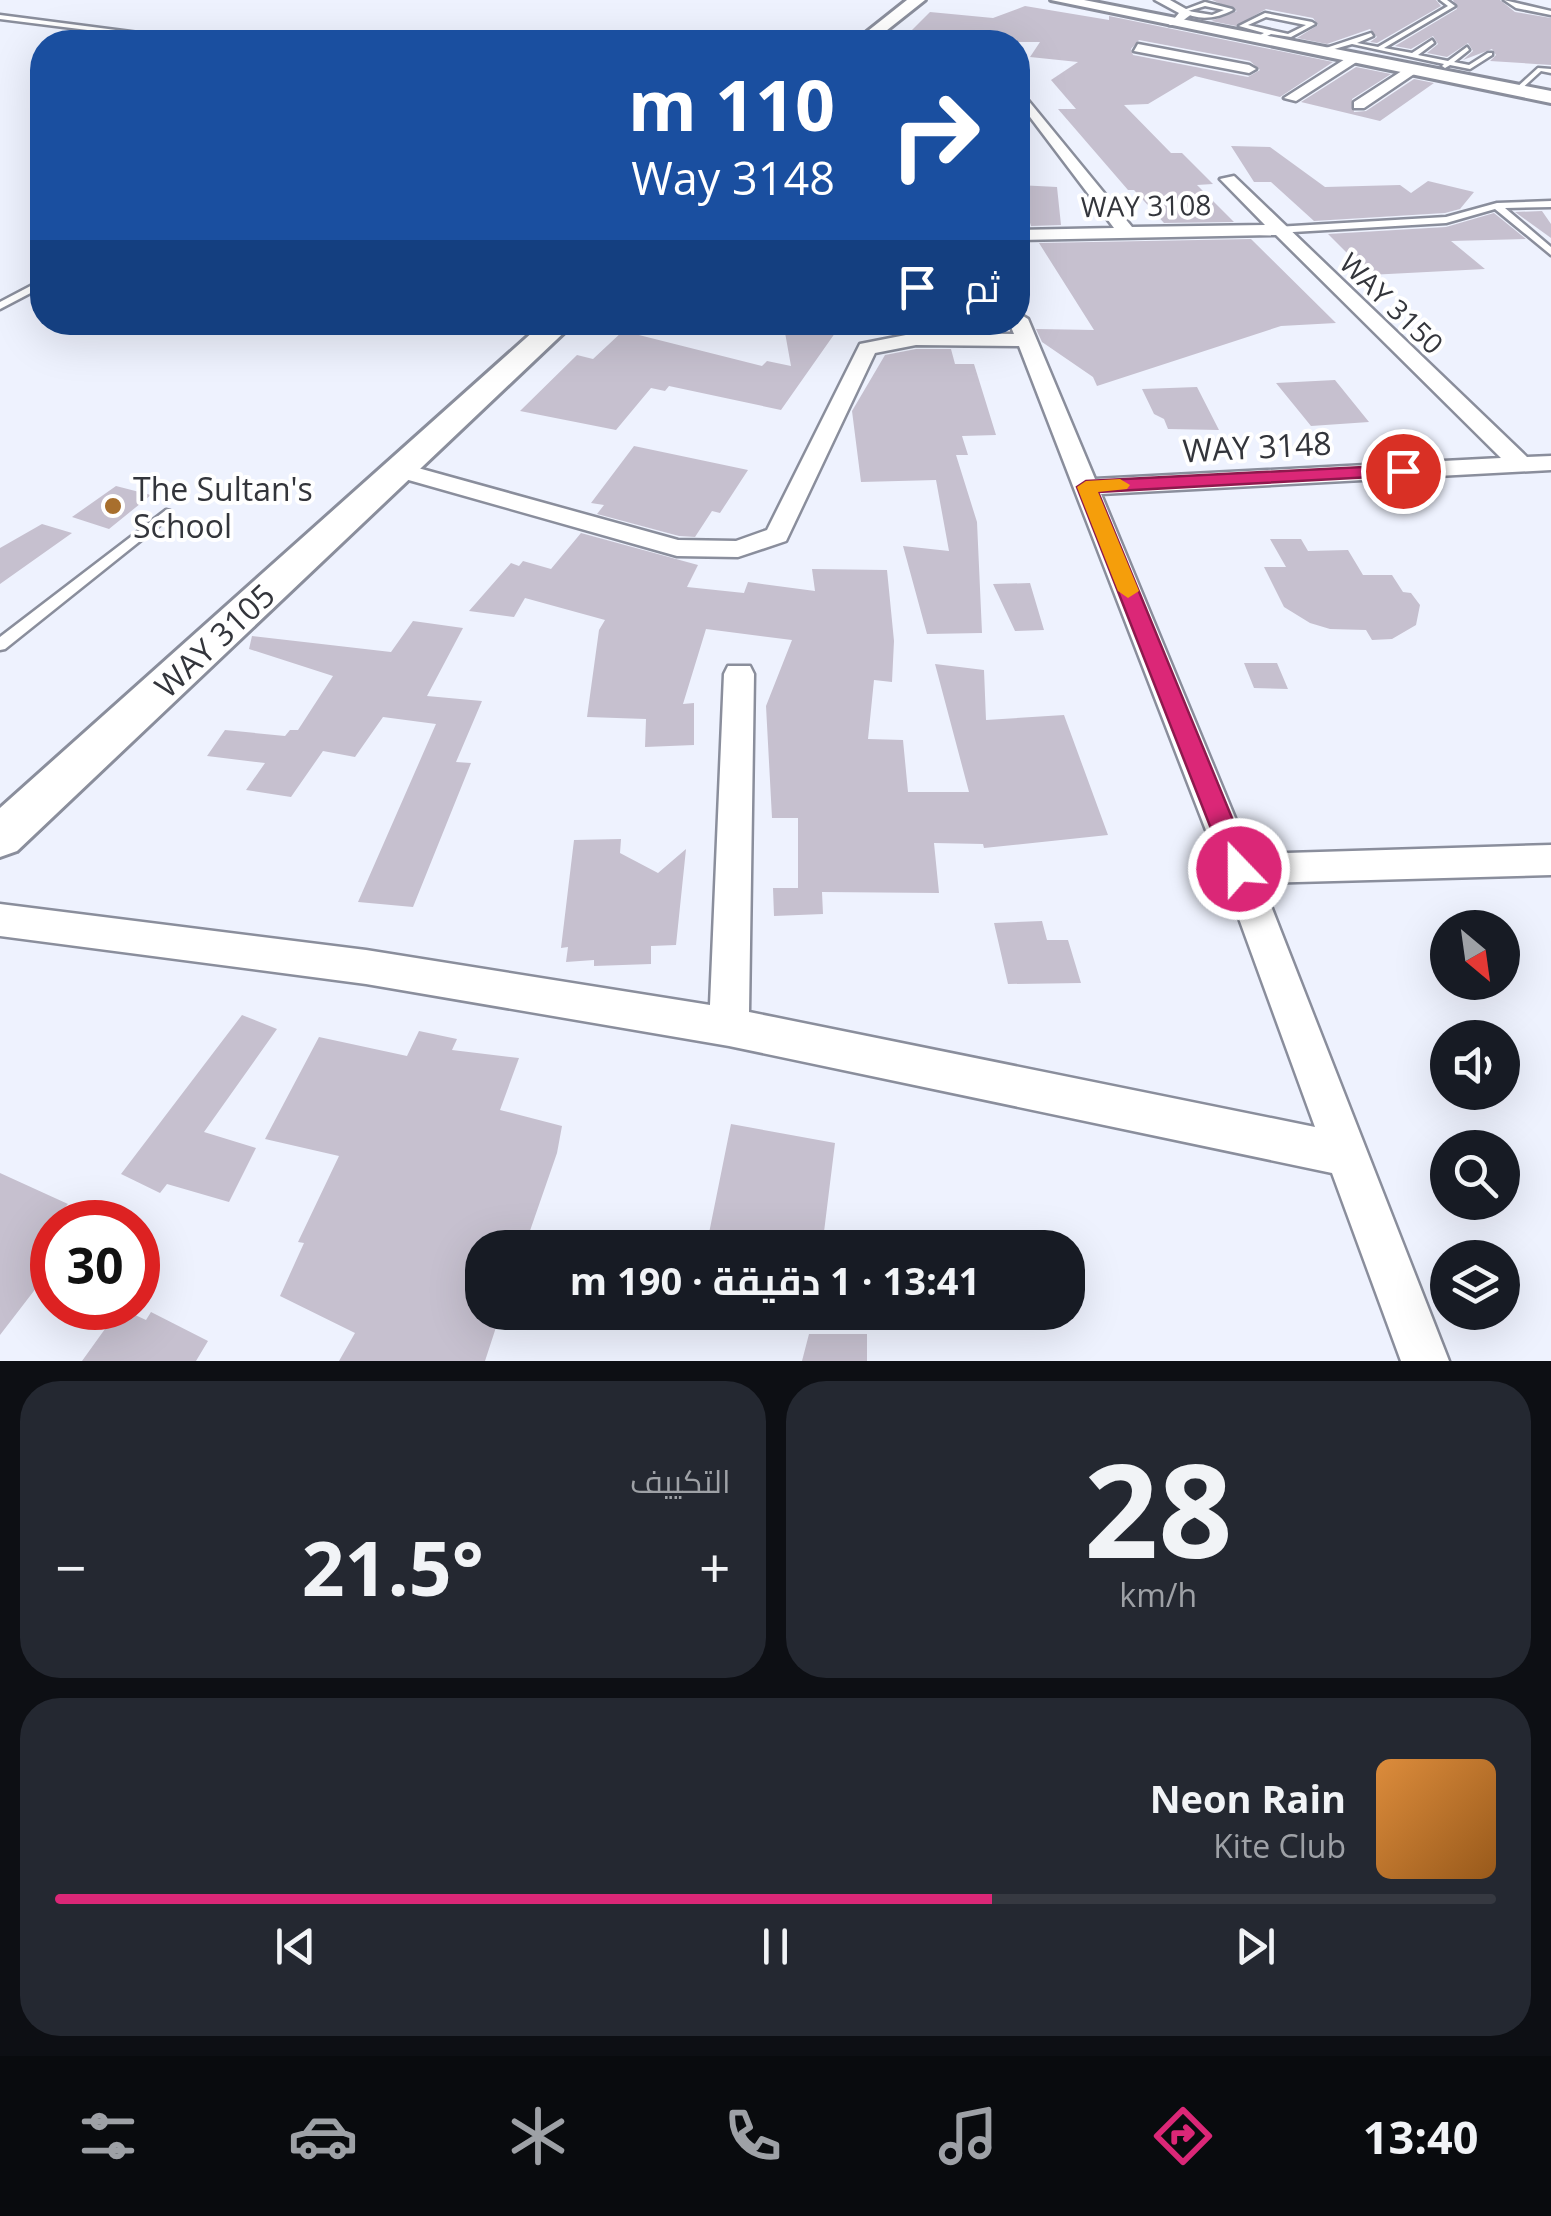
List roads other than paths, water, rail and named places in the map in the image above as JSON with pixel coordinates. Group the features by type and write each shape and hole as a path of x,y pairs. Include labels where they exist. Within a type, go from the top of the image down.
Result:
{"street":[{"path":"878,30 917,0"},
{"path":"1058,0 1181,15 1238,35 1263,34 1330,43 1551,97"},
{"path":"1161,0 1181,15"},
{"path":"1195,59 1238,35"},
{"path":"1138,48 1249,69"},
{"path":"1291,98 1354,51"},
{"path":"1312,84 1365,101 1412,63"},
{"path":"1030,108 1126,232"},
{"name":"WAY 3150","path":"1228,179 1276,230 1522,465"},
{"name":"WAY 3108","path":"1030,235 1276,230"},
{"name":"WAY 3105","path":"0,837 547,335"},
{"path":"400,470 677,548 738,549 776,535 867,348 963,335"},
{"path":"1024,335 1239,869 1425,1361"},
{"name":"WAY 3148","path":"1086,487 1551,463"},
{"path":"729,1028 739,674"},
{"path":"1239,869 1551,860"},
{"path":"0,920 366,967 729,1028 1348,1155"}],"lane":[{"path":"1354,51 1378,49 1452,6 1442,0"},
{"path":"1507,0 1518,7 1551,12"},
{"path":"1205,4 1230,10 1213,17 1181,15 1205,4"},
{"path":"1265,15 1312,24 1290,36 1263,34 1242,26 1265,15"},
{"path":"0,17 100,30"},
{"path":"1263,34 1284,19"},
{"path":"1354,51 1372,35"},
{"path":"1378,49 1412,63 1432,42"},
{"path":"1442,68 1468,49"},
{"path":"1442,68 1470,67 1490,54"},
{"path":"1518,90 1540,69 1551,71"},
{"path":"1276,230 1446,220 1497,206 1551,204"},
{"path":"1497,206 1551,252"},
{"path":"0,306 30,290"},
{"path":"0,645 166,514"}],"place":[{"name":"The Sultan's School","path":"113,506"}]}
